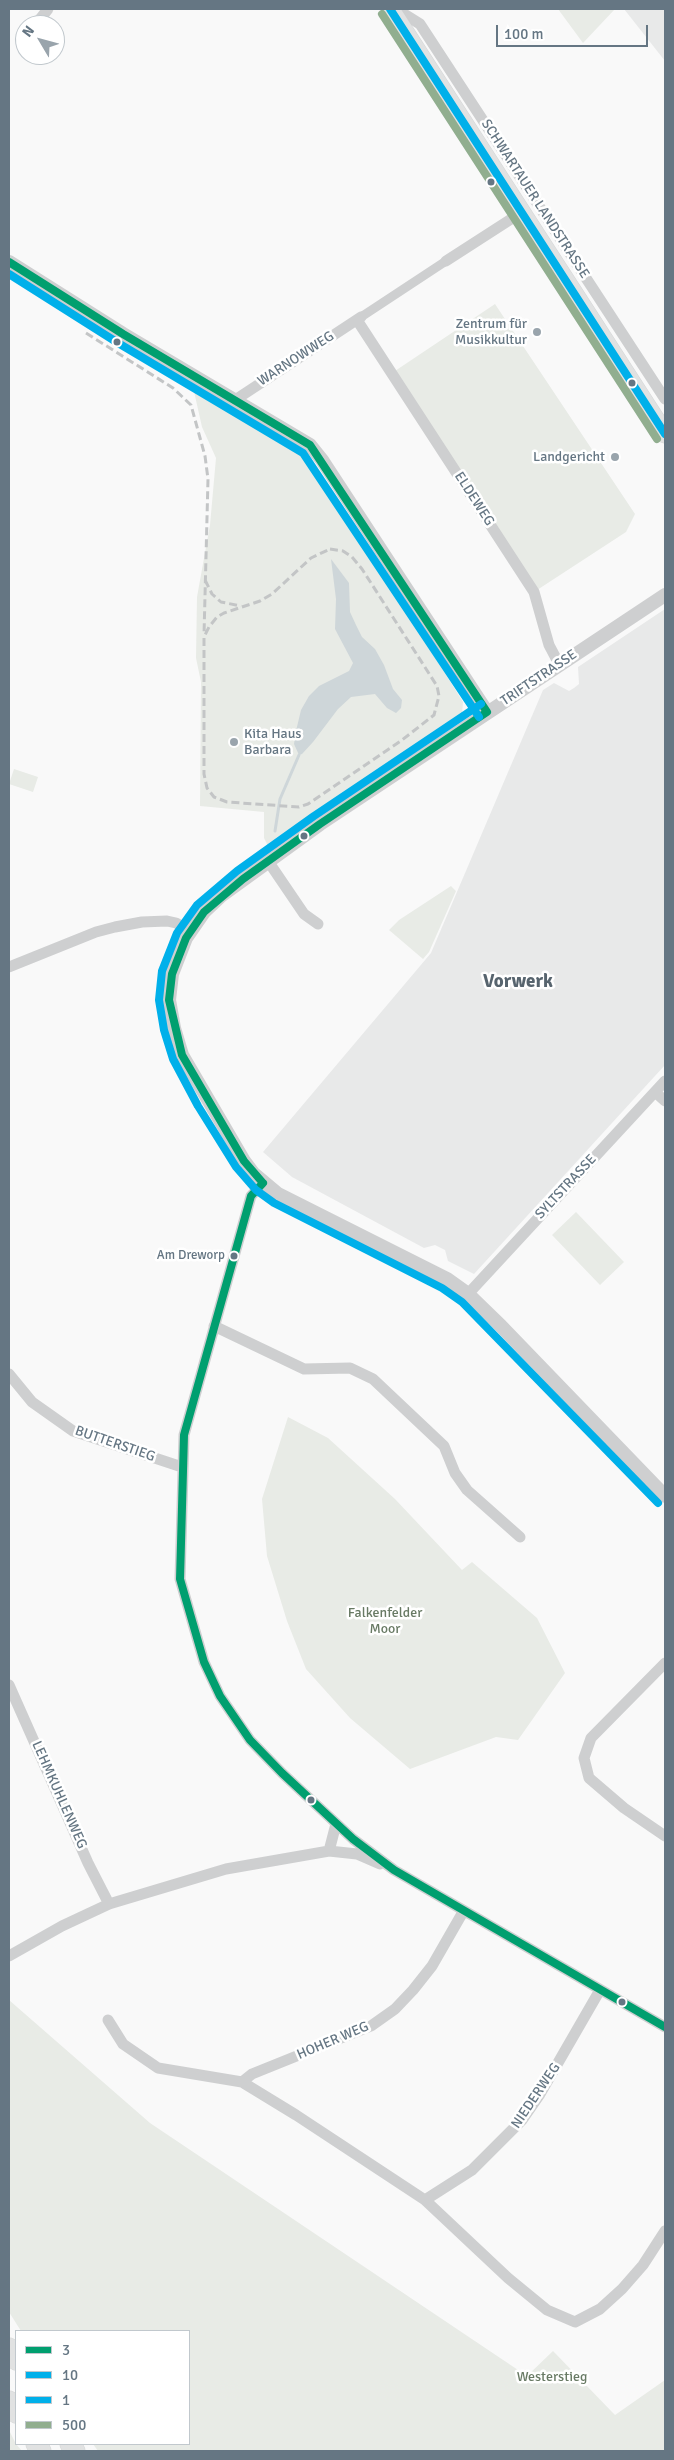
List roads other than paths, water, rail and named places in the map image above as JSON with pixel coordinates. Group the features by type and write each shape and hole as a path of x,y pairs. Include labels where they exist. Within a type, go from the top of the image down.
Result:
{"main road":[{"name":"SCHWARTAUER LANDSTRASSE","path":"390,9 665,434"}],"street":[{"name":"SCHWARTAUER LANDSTRASSE","path":"396,9 420,24 665,399"},
{"path":"359,318 522,212"},
{"path":"9,262 115,329 310,445 322,460 487,712"},
{"name":"ELDEWEG","path":"359,318 371,341 534,592 549,645 559,664"},
{"name":"WARNOWWEG","path":"235,400 359,318"},
{"name":"TRIFTSTRASSE","path":"665,595 487,712 268,860 222,895 204,912 190,931 179,953 172,974 169,1000 174,1028 182,1055 244,1162 263,1183 278,1194 447,1279 468,1294 665,1496"},
{"path":"268,860 304,914 318,924"},
{"path":"9,967 96,932 115,927 142,922 167,921 176,922 190,931"},
{"name":"SYLTSTRASSE","path":"468,1294 665,1081"},
{"path":"655,1092 665,1101"},
{"path":"263,1183 251,1196 184,1434 180,1579 204,1662 220,1696 250,1740 336,1824 394,1870 463,1912 665,2027"},
{"path":"214,1326 304,1369 350,1368 374,1379 444,1446 455,1472 466,1490 520,1537"},
{"name":"BUTTERSTIEG","path":"9,1374 32,1402 74,1431 182,1467"},
{"path":"665,1663 591,1738 584,1758 589,1778 624,1808 665,1836"},
{"name":"LEHMKUHLENWEG","path":"10,1693 88,1863 110,1904"},
{"path":"329,1851 336,1824"},
{"path":"9,1956 62,1926 110,1904 226,1869 329,1851 357,1854 394,1870"},
{"name":"HOHER WEG","path":"242,2082 252,2074 370,2026 395,2009 432,1966 463,1912"},
{"name":"NIEDERWEG","path":"425,2200 472,2170 522,2120 540,2094 600,1990"},
{"path":"108,2020 123,2044 158,2068 242,2082 425,2200 508,2278 546,2310 575,2322 600,2308 622,2289 643,2265 665,2230"}],"waterway":[{"path":"275,831 280,799 299,755"}],"railway":[{"path":"86,333 173,388 191,405 205,456 208,479 204,635"},
{"path":"330,549 343,551 352,557 362,569 437,686 439,696 434,715 402,740 308,804 299,807 227,802 214,797 207,788 204,774 204,637 217,617 260,601 272,594 311,558 330,549"},
{"path":"205,580 212,594 221,602 241,606"}],"place":[{"name":"Zentrum für Musikkultur","path":"537,332"},
{"name":"Landgericht","path":"615,457"},
{"name":"Kita Haus Barbara","path":"234,742"},
{"name":"Am Dreworp","path":"234,1256"}],"district":[{"name":"Vorwerk","path":"518,982"}],"park label":[{"name":"Falkenfelder Moor","path":"385,1622"},
{"name":"Westerstieg","path":"552,2377"}]}
